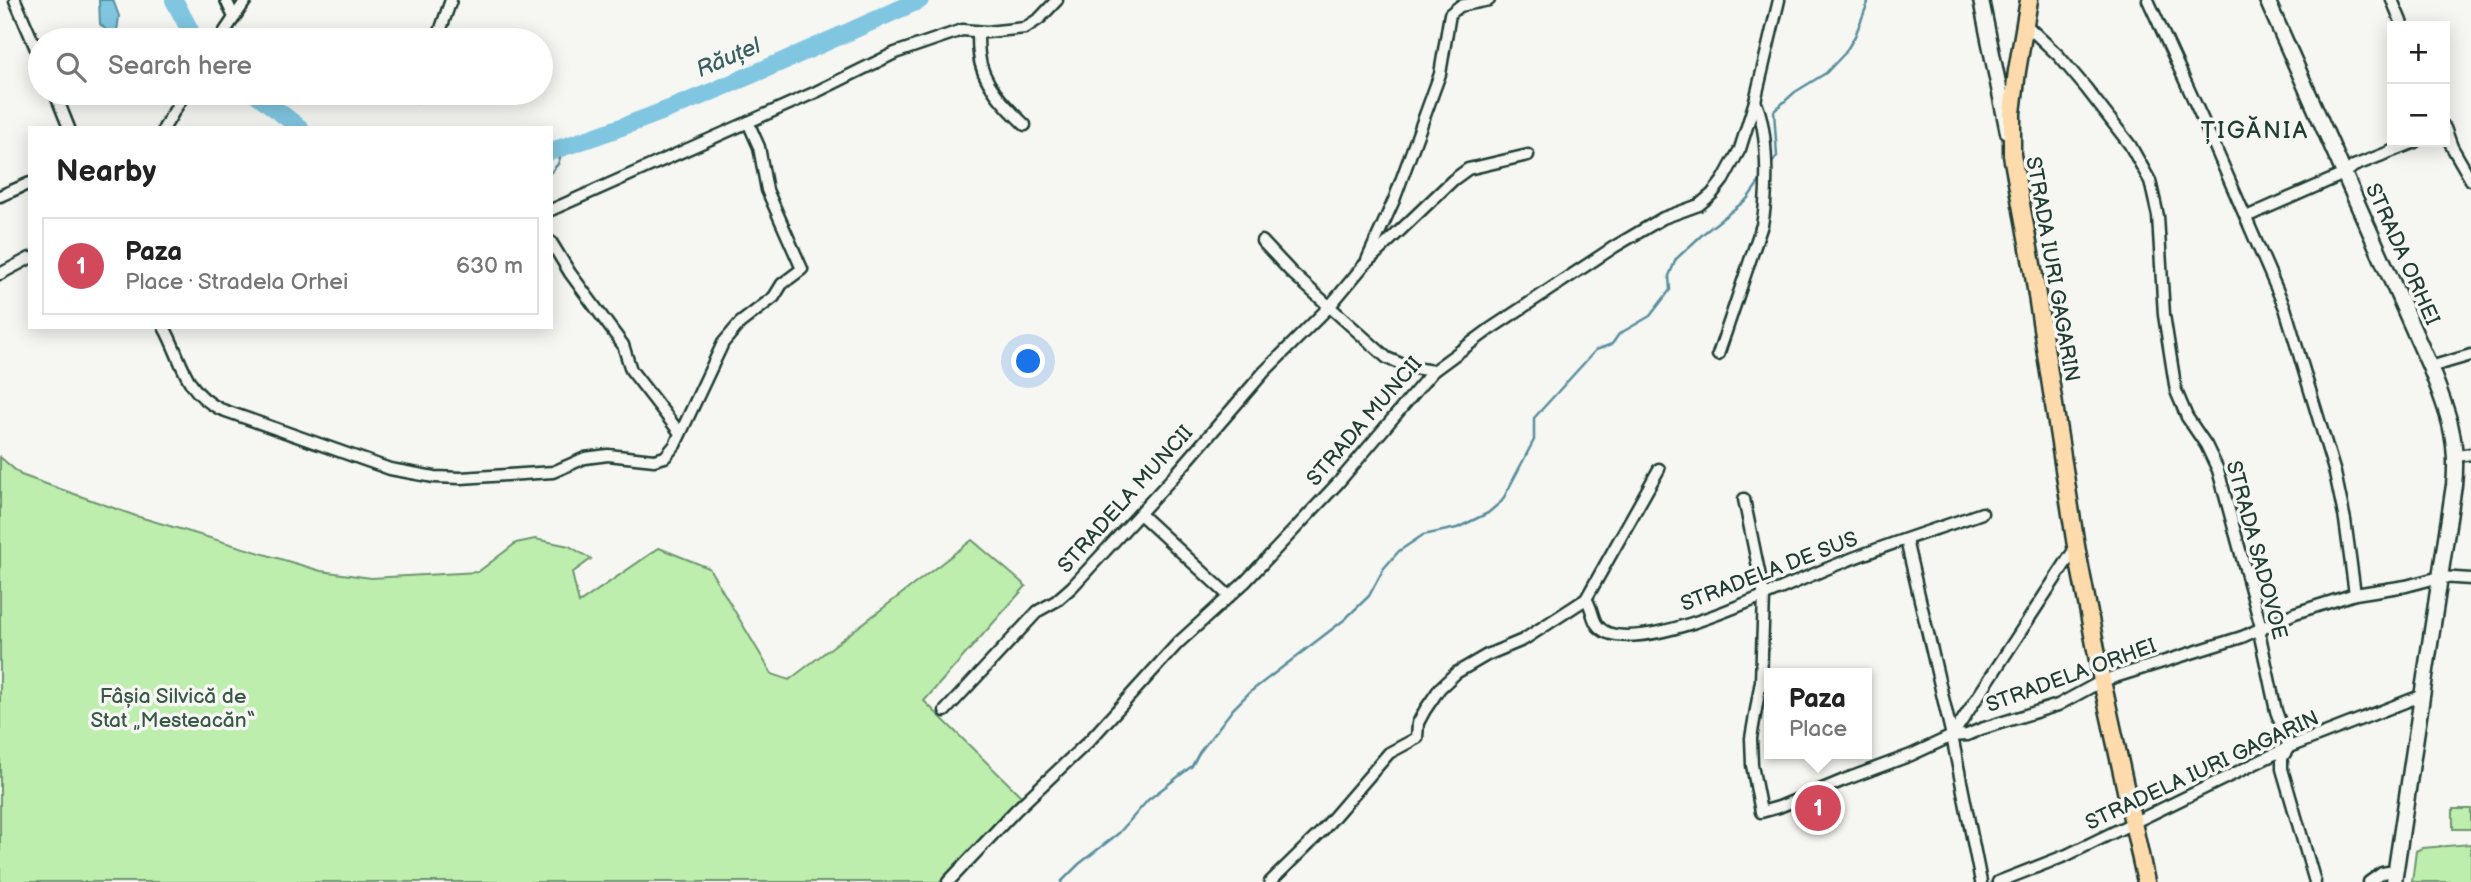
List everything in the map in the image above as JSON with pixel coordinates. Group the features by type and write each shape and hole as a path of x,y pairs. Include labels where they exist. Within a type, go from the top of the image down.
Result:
{"main road":[{"path":"2012,155 2014,92 2029,0"},
{"name":"STRADA IURI GAGARIN","path":"2012,155 2077,547 2102,681 2146,882"}],"street":[{"path":"15,0 28,30"},
{"path":"226,0 234,17"},
{"path":"227,28 246,0"},
{"path":"441,28 451,0"},
{"path":"553,209 895,53 962,30 978,32 1025,28 1040,19 1057,0"},
{"path":"1364,265 1394,200 1440,74 1448,18 1453,10 1460,6 1489,0"},
{"name":"STRADA MUNCII","path":"948,882 1016,810 1100,730 1178,643 1229,596 1338,483 1433,370 1490,329 1643,229 1663,218 1699,205 1723,180 1734,162 1755,101 1779,0"},
{"name":"STRADA IURI GAGARIN","path":"1981,0 2012,155"},
{"path":"2148,0 2285,308 2328,448 2345,520 2356,594"},
{"name":"STRADA ORHEI","path":"2267,0 2430,367 2464,455 2440,577 2395,876"},
{"path":"2392,0 2401,21"},
{"name":"STRADA SADOVOE","path":"2024,23 2059,56 2086,88 2130,145 2150,181 2158,216 2164,315 2176,391 2183,410 2206,445 2218,470 2261,627 2260,636 2276,711 2289,747 2282,758 2282,769 2315,882"},
{"path":"978,32 979,56 987,79 1008,109 1025,125"},
{"path":"1718,355 1762,225 1765,208 1766,178 1761,122 1755,101"},
{"path":"60,105 68,126"},
{"path":"165,126 178,105"},
{"path":"165,329 189,384 205,401 330,449 411,474 461,478 544,474 561,470 585,458 608,455 654,460 665,457 675,445 723,342 740,323 774,297 782,284 802,269 767,190 759,147 748,122"},
{"path":"2450,142 2471,180"},
{"path":"2246,217 2344,174 2354,166 2402,147"},
{"name":"STRADELA MUNCII","path":"945,711 1038,611 1056,601 1072,587 1264,372 1329,307 1364,265 1462,173 1480,165 1528,155"},
{"path":"0,196 28,184"},
{"path":"1262,241 1292,273 1387,358 1408,367 1433,370"},
{"path":"553,245 623,345 631,370 680,433"},
{"path":"0,274 28,259"},
{"path":"2430,367 2471,355"},
{"path":"1269,882 1321,832 1389,753 1417,738 1418,723 1425,710 1449,679 1486,655 1523,640 1586,599 1659,469"},
{"path":"1744,499 1764,596"},
{"name":"STRADELA DE SUS","path":"1586,599 1598,627 1614,634 1639,634 1684,625 1764,596 1848,560 1982,513"},
{"path":"1140,514 1229,596"},
{"path":"1906,540 1952,736 1981,882"},
{"path":"1952,736 2077,547"},
{"path":"2440,577 2471,579"},
{"name":"STRADELA ORHEI","path":"1764,596 1761,681 1751,751 1761,812 1911,755 1952,736 1967,735 2058,705 2102,681 2242,637 2295,613 2356,594 2440,577"},
{"name":"STRADELA IURI GAGARIN","path":"1998,882 2067,855 2289,747 2423,695"},
{"path":"2369,882 2382,873 2395,876"}],"green space":[{"name":"Fâșia Silvică de Stat „Mesteacăn“","path":"0,457 21,475 136,516 321,571 371,578 478,572 516,543 535,539 569,546 591,559 572,573 579,603 659,548 709,568 772,674 789,680 972,540 1026,586 924,701 1021,796 941,882 0,882"},
{"path":"2453,809 2471,809 2471,829 2453,829"},
{"path":"2471,844 2471,882 2412,882 2416,851 2422,848"}],"water":[{"path":"99,0 113,0 119,16 118,28 104,28 100,24"}],"waterway":[{"name":"Răuțel","path":"174,0 189,28"},
{"name":"Răuțel","path":"553,150 692,100 920,0"},
{"path":"1772,163 1777,156 1774,111 1795,92 1826,73 1845,53 1869,0"},
{"name":"Răuțel","path":"270,105 297,126"},
{"path":"553,170 558,164 563,148"},
{"path":"1061,882 1079,864 1119,833 1148,800 1192,766 1233,709 1250,692 1344,620 1369,596 1384,568 1399,551 1423,535 1457,528 1488,513 1502,501 1534,440 1534,418 1596,350 1612,344 1619,334 1650,316 1670,290 1669,276 1676,259 1747,199 1760,181"}],"place":[{"name":"Paza","path":"1818,808"}],"district":[{"name":"ȚIGĂNIA","path":"2255,130"}]}
